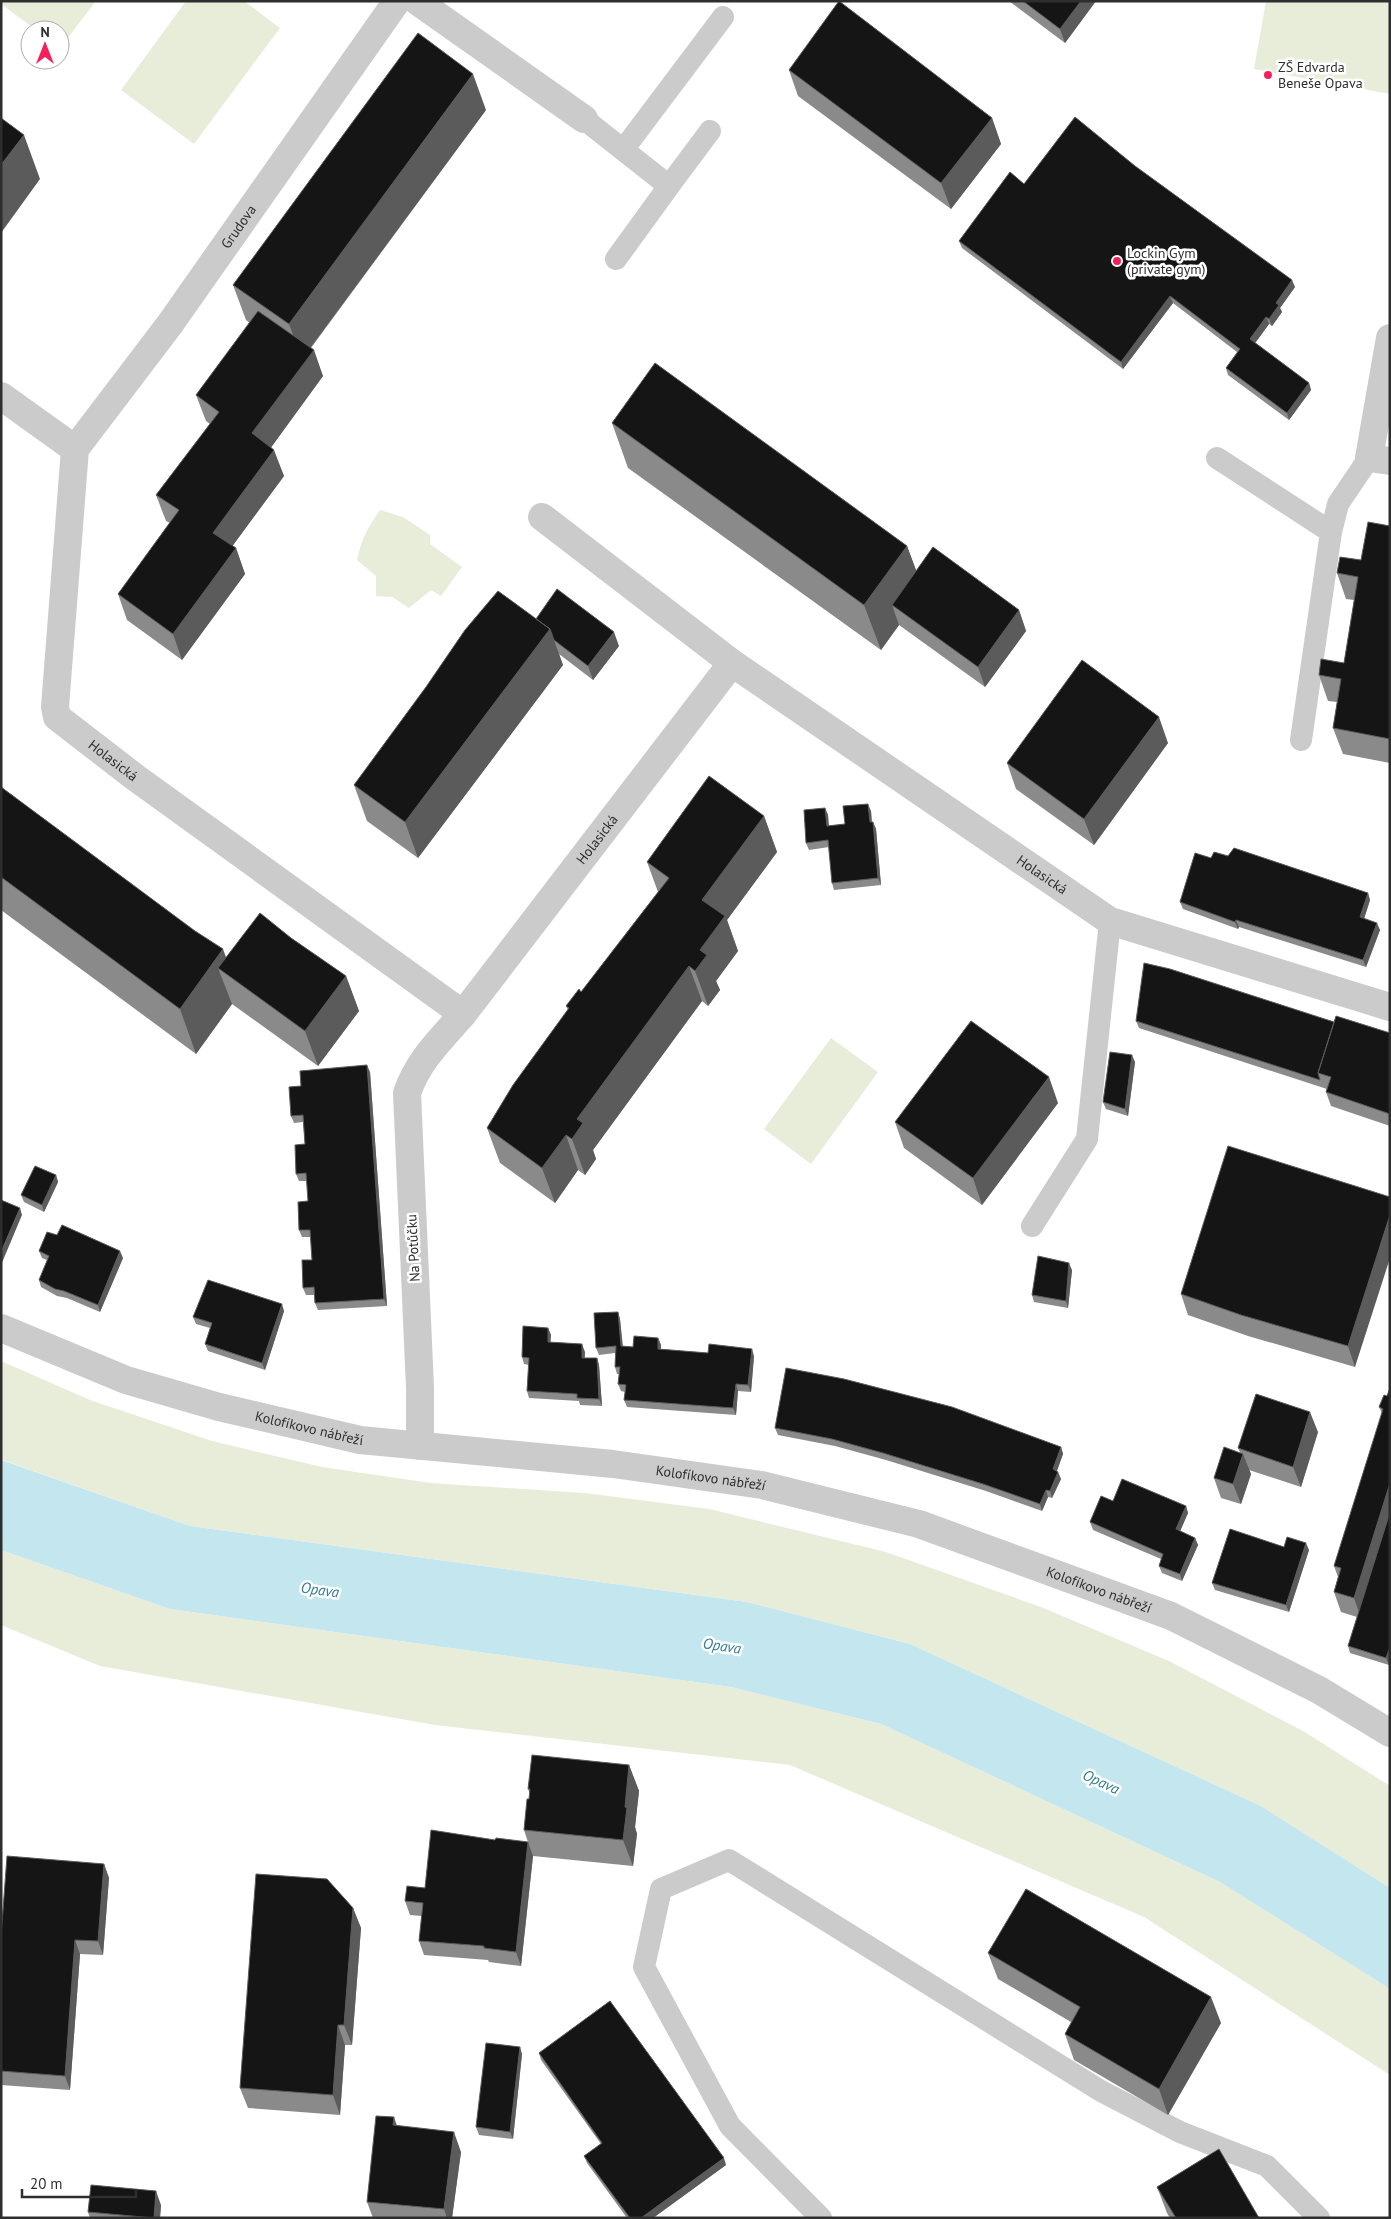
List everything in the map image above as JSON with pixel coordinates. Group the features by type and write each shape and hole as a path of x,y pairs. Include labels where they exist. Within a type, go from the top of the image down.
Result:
{"street":[{"name":"Grudova","path":"75,449 170,324 397,1"},
{"path":"417,1 584,119"},
{"path":"1379,459 1390,338"},
{"path":"1,396 75,449"},
{"name":"Holasická","path":"75,449 55,707 57,717 144,784 463,1014"},
{"name":"Holasická","path":"542,516 732,664 1110,921 1390,1006"},
{"name":"Holasická","path":"426,1056 463,1014 732,664"},
{"name":"Na Potůčku","path":"420,1446 420,1388 407,1093 413,1075 426,1056"},
{"name":"Kolofíkovo nábřeží","path":"1,1328 126,1380 219,1407 360,1440 613,1464 762,1484 919,1524 1171,1616 1319,1690 1390,1733"}],"lane":[{"path":"623,150 723,17"},
{"path":"584,119 669,186"},
{"path":"616,259 710,131"},
{"path":"1217,458 1331,532"},
{"path":"1300,740 1331,532 1338,504 1379,459"},
{"path":"1032,1226 1087,1139 1110,921"},
{"path":"821,2218 730,2126 644,1967 661,1889 728,1860 1101,2092 1180,2132 1267,2166 1319,2218"}],"green space":[{"path":"1,1 96,1 70,35 70,20 23,20 1,4"},
{"path":"186,1 244,1 280,28 194,144 121,90"},
{"path":"1266,1 1390,1 1390,94 1254,69"},
{"path":"380,510 403,517 430,535 430,544 462,567 441,596 431,590 409,608 392,597 376,596 376,576 357,560 366,534"},
{"path":"831,1038 878,1072 811,1164 764,1129"},
{"path":"1,1361 90,1400 212,1441 322,1467 431,1483 585,1493 709,1509 886,1552 1041,1607 1169,1661 1303,1731 1390,1786 1390,1888 1261,1806 910,1644 747,1602 190,1526 2,1460"},
{"path":"1,1550 170,1609 731,1687 881,1724 1220,1882 1390,1989 1390,2075 1144,1917 790,1765 435,1725 100,1666 1,1625"}],"water":[{"name":"Opava","path":"1,1460 190,1526 747,1602 910,1644 1261,1806 1390,1888 1390,1989 1220,1882 881,1724 731,1687 170,1609 1,1550"}],"building":[{"path":"839,1 992,118 941,183 789,70"},
{"path":"1023,1 1081,1 1060,29"},
{"path":"418,33 473,74 289,324 233,285"},
{"path":"1075,117 1135,166 1292,280 1276,303 1279,305 1269,319 1266,317 1250,339 1309,383 1287,413 1226,368 1240,349 1170,296 1121,362 959,241 1010,172 1024,184"},
{"path":"1,118 24,135 1,165"},
{"path":"258,311 314,350 252,433 274,450 213,533 236,548 173,634 118,594 179,510 156,495 219,412 196,395"},
{"path":"655,363 907,546 864,605 612,423"},
{"path":"1368,522 1390,526 1390,739 1333,728 1341,679 1319,675 1321,659 1344,663 1358,577 1337,573 1340,557 1361,560"},
{"path":"933,547 1019,610 978,667 892,605"},
{"path":"557,589 614,632 588,666 554,640 550,629 536,619"},
{"path":"498,591 550,629 405,822 354,785 465,630"},
{"path":"1082,660 1159,717 1084,819 1007,763"},
{"path":"709,776 764,816 702,900 725,916 700,950 707,955 695,971 689,966 577,1119 583,1123 572,1139 566,1135 542,1168 487,1128 513,1085 569,1008 566,1006 579,989 581,992 669,878 647,862"},
{"path":"1,787 195,931 223,949 180,1009 1,877"},
{"path":"868,804 870,822 873,822 878,878 832,883 828,840 806,843 804,810 825,808 827,826 845,824 843,806"},
{"path":"1234,848 1368,893 1360,917 1377,923 1363,960 1236,920 1235,922 1180,902 1195,853 1211,858 1214,852 1228,856"},
{"path":"260,913 291,938 346,976 305,1031 218,968"},
{"path":"1144,963 1170,969 1334,1022 1318,1073 1320,1080 1136,1021"},
{"path":"1336,1016 1390,1033 1390,1114 1326,1092 1331,1077 1318,1073"},
{"path":"971,1021 1049,1077 973,1178 895,1122"},
{"path":"1110,1052 1132,1055 1125,1109 1103,1102"},
{"path":"367,1065 384,1299 315,1303 314,1287 303,1288 302,1260 312,1260 310,1230 299,1230 298,1202 308,1201 306,1173 296,1174 295,1145 305,1144 303,1115 291,1116 289,1087 301,1086 300,1071"},
{"path":"1228,1146 1390,1197 1390,1215 1348,1346 1241,1315 1181,1294"},
{"path":"35,1166 56,1175 42,1205 21,1195"},
{"path":"1,1200 20,1208 1,1252"},
{"path":"62,1225 120,1251 98,1305 55,1289 39,1280 49,1256 39,1251 47,1232 57,1235"},
{"path":"1038,1256 1069,1263 1066,1301 1032,1295"},
{"path":"208,1280 282,1304 262,1363 205,1344 212,1323 193,1317"},
{"path":"618,1312 621,1346 633,1347 634,1336 658,1338 658,1349 708,1353 709,1344 752,1349 748,1385 736,1384 733,1408 624,1400 626,1385 618,1384 620,1367 615,1367 616,1346 596,1348 594,1313"},
{"path":"523,1326 548,1328 548,1342 582,1344 582,1358 597,1358 599,1399 577,1398 577,1394 527,1391 529,1358 522,1357"},
{"path":"786,1368 844,1379 952,1407 1061,1447 1053,1469 1058,1472 1050,1491 1046,1490 1040,1504 883,1453 832,1439 775,1428"},
{"path":"1390,1388 1390,1483 1354,1598 1334,1592 1341,1568 1334,1566 1383,1409 1379,1407 1384,1395 1387,1396"},
{"path":"1256,1394 1310,1412 1293,1467 1238,1448"},
{"path":"1224,1447 1243,1454 1233,1484 1214,1478"},
{"path":"1122,1479 1186,1506 1176,1529 1195,1538 1180,1574 1159,1566 1163,1554 1090,1522 1101,1496 1113,1501"},
{"path":"1390,1512 1390,1647 1386,1658 1348,1646"},
{"path":"1230,1529 1284,1547 1287,1537 1306,1543 1286,1605 1212,1583"},
{"path":"532,1755 629,1765 623,1840 524,1830 527,1799 529,1799 530,1789 528,1789"},
{"path":"431,1830 495,1840 496,1838 528,1842 516,1952 484,1948 484,1946 419,1941 423,1903 405,1901 407,1886 425,1888"},
{"path":"7,1856 104,1864 98,1941 75,1940 65,2076 1,2071 1,1937"},
{"path":"256,1874 327,1879 353,1908 344,2025 338,2025 333,2095 240,2088"},
{"path":"1026,1889 1211,1997 1159,2089 1065,2034 1080,2007 988,1953"},
{"path":"610,2001 724,2158 641,2218 630,2218 584,2156 602,2143 539,2053"},
{"path":"486,2043 520,2047 510,2132 476,2127"},
{"path":"376,2116 394,2117 393,2125 454,2132 444,2209 367,2202"},
{"path":"1219,2149 1259,2218 1176,2218 1157,2187"},
{"path":"91,2185 156,2191 154,2218 88,2212"}],"place":[{"name":"ZŠ Edvarda Beneše Opava","path":"1268,75"},
{"name":"Lockin Gym (private gym)","path":"1117,261"}]}
